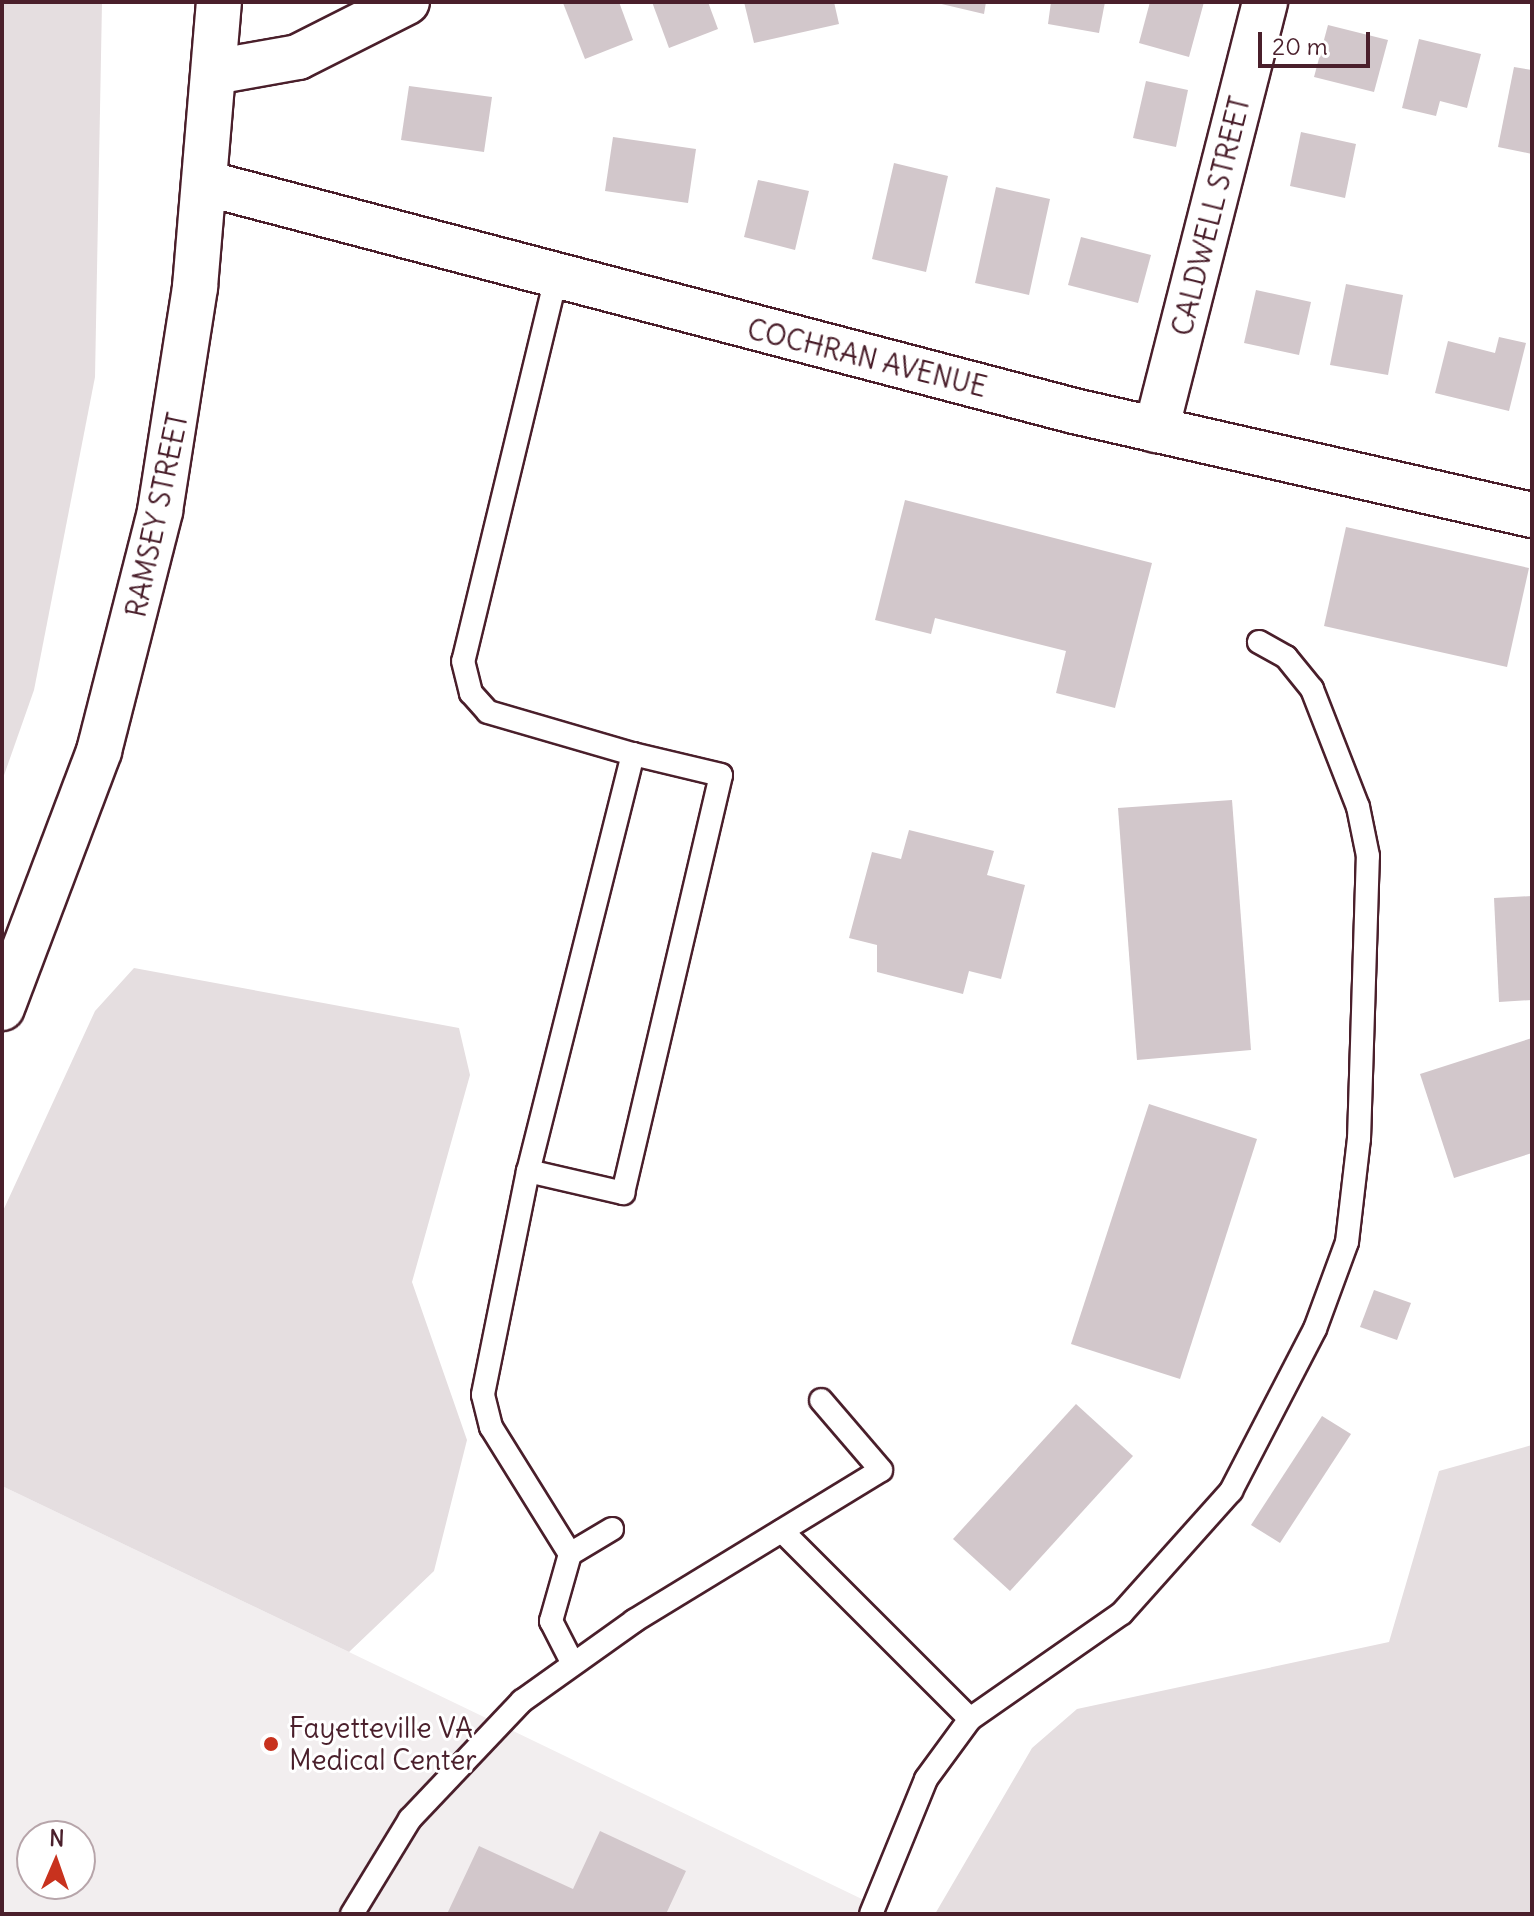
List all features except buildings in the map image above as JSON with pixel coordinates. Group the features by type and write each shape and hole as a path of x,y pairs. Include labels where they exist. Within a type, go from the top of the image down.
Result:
{"street":[{"name":"RAMSEY STREET","path":"2,1008 58,871 135,625 182,392 205,183 219,2"},
{"path":"214,72 298,57 407,2"},
{"name":"CALDWELL STREET","path":"1156,430 1265,2"},
{"name":"COCHRAN AVENUE","path":"205,183 556,278 1156,430 1532,515"}],"lane":[{"path":"528,1171 623,1193 721,775 633,754 488,712 471,693 463,661 556,278"},
{"path":"871,1914 926,1779 970,1719 1122,1613 1231,1491 1315,1329 1347,1242 1359,1139 1368,856 1358,807 1312,689 1286,657 1259,642"},
{"path":"570,1554 491,1427 483,1395 528,1171 633,754"},
{"path":"352,1914 410,1819 522,1701 572,1662 881,1470 821,1400"},
{"path":"572,1662 551,1621 570,1554 612,1529"},
{"path":"782,1531 970,1719"}],"shaded area":[{"path":"2,2 102,2 95,377 34,690 2,781"},
{"path":"134,968 459,1028 470,1075 412,1282 467,1440 434,1571 349,1652 2,1486 2,1213 95,1011"},
{"path":"1532,1445 1532,1914 935,1914 1032,1748 1077,1709 1389,1642 1439,1471"},
{"name":"Fayetteville VA Medical Center","path":"2,1486 349,1652 893,1914 2,1914"}],"place":[{"name":"Fayetteville VA Medical Center","path":"271,1744"}]}
